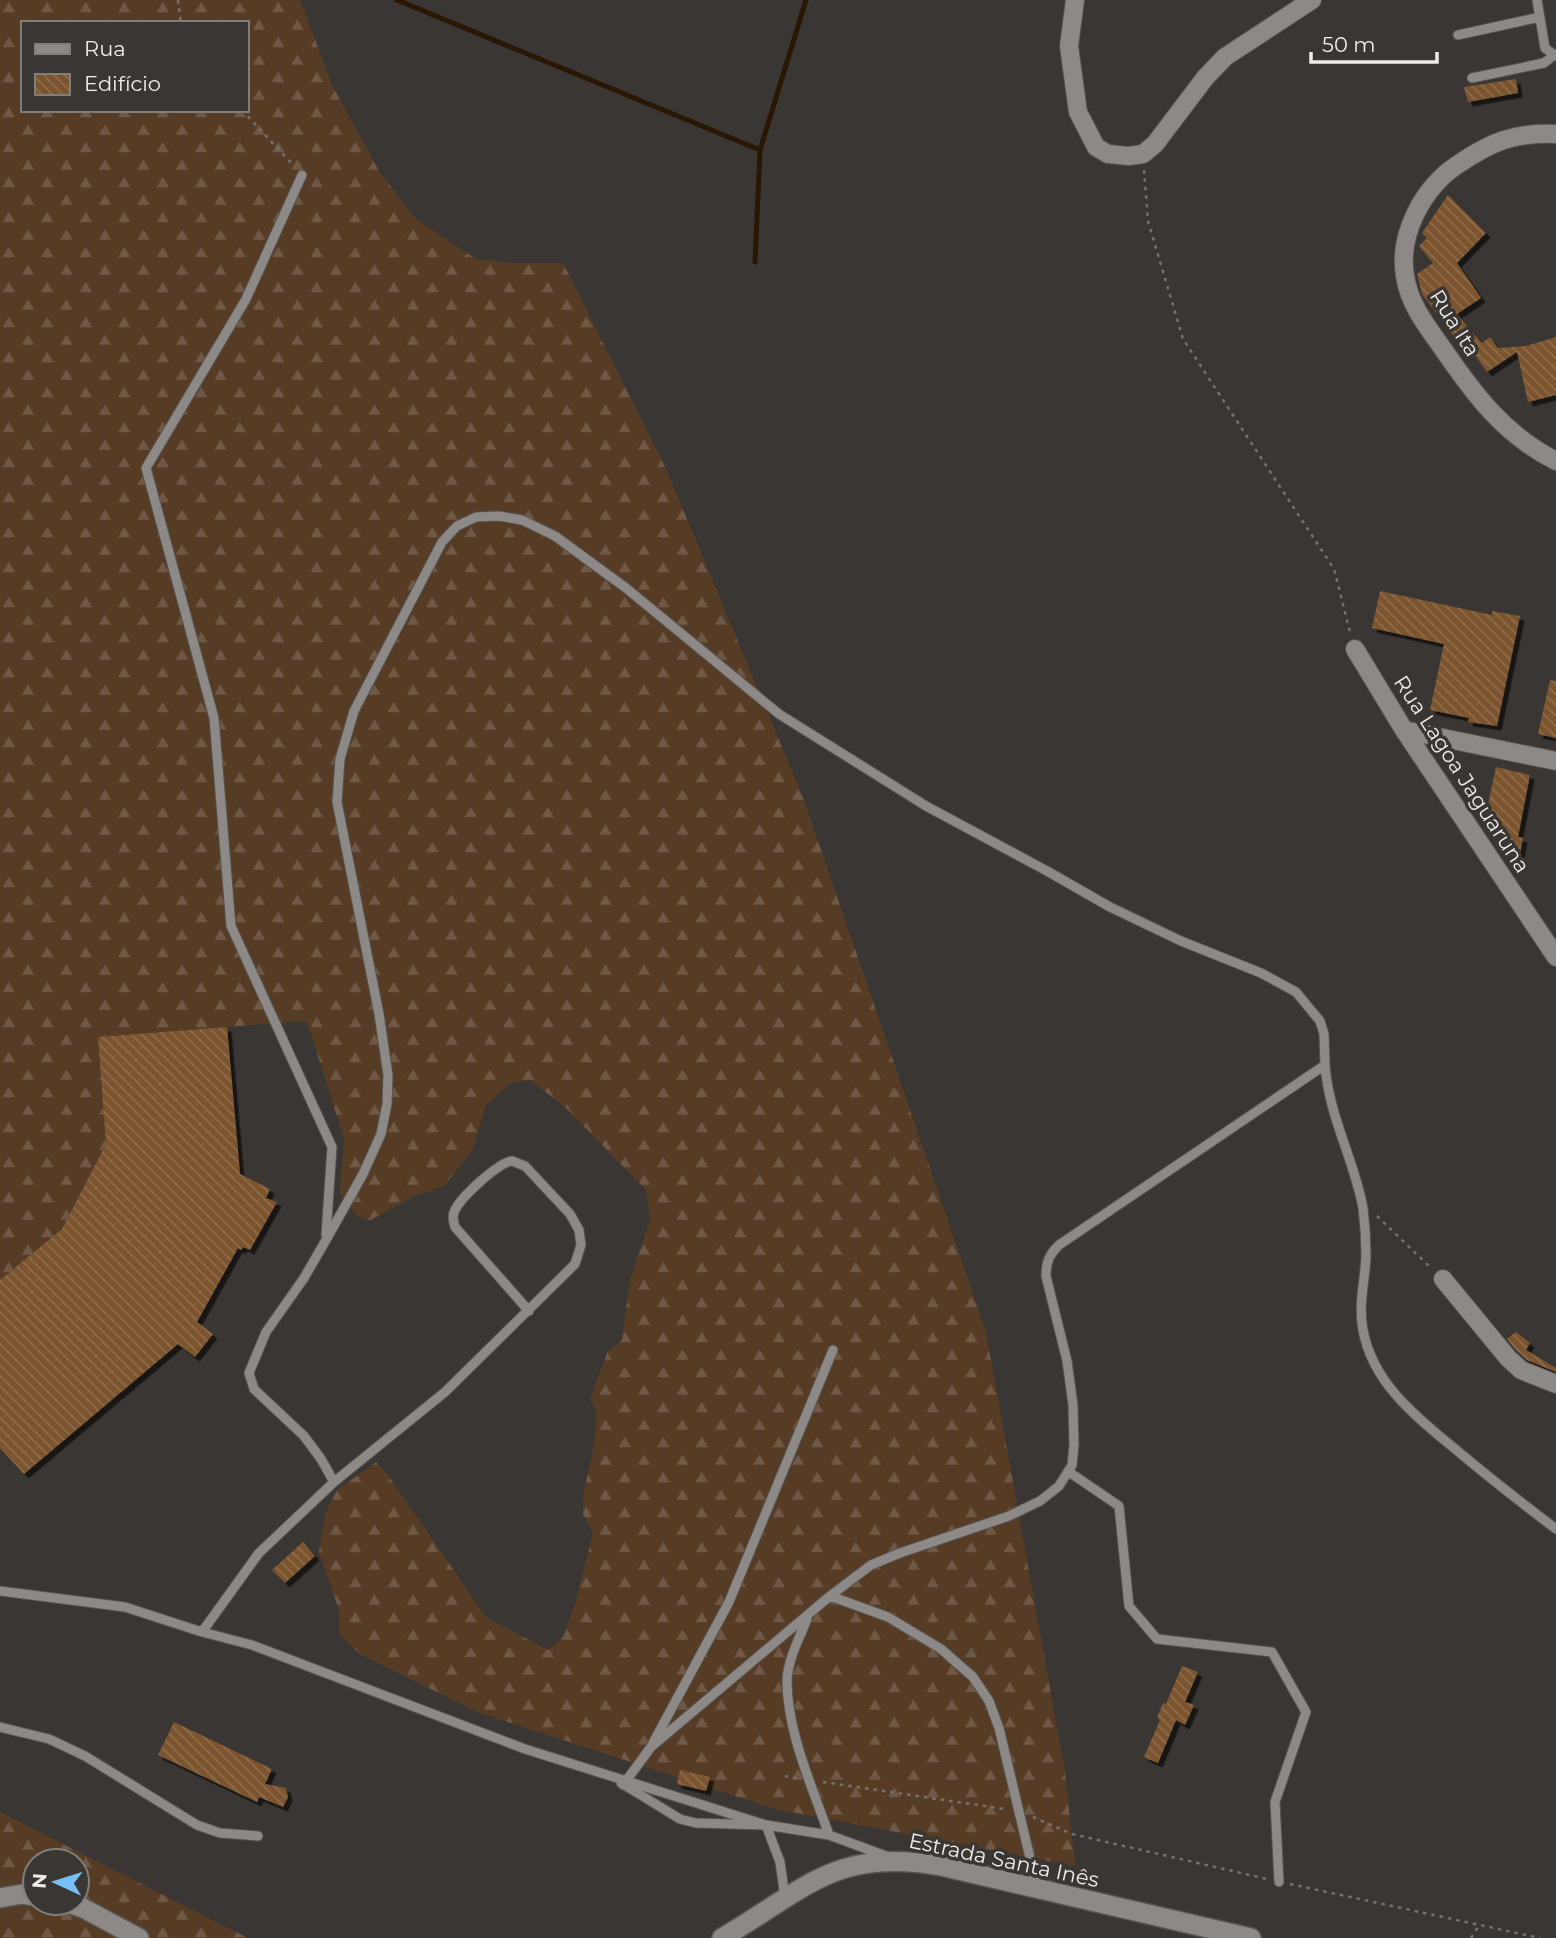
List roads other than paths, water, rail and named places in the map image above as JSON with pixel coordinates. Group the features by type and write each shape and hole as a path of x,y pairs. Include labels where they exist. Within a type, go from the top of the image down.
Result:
{"main road":[{"name":"Estrada Santa Inês","path":"722,1938 812,1881 833,1872 874,1861 894,1860 941,1866 1251,1938"},
{"path":"0,1898 21,1894"},
{"path":"91,1912 139,1938"}],"street":[{"path":"1075,0 1069,46 1078,112 1096,147 1108,153 1129,156 1143,154 1155,144 1205,78 1226,57 1312,0"},
{"name":"Rua Ita","path":"1556,134 1537,133 1498,141 1470,156 1441,178 1427,193 1414,216 1407,240 1404,273 1416,309 1483,405 1530,447 1556,461"},
{"name":"Rua Lagoa Jaguaruna","path":"1355,649 1404,730 1556,957"},
{"path":"1404,730 1556,761"},
{"path":"1443,1279 1508,1358 1521,1370 1556,1384"}],"lane":[{"path":"1472,78 1544,64 1555,56 1545,48 1537,0"},
{"path":"1458,35 1540,17"},
{"path":"302,175 246,299 146,468 214,718 231,926 332,1147 326,1240"},
{"path":"334,1482 304,1436 254,1389 249,1373 266,1332 304,1278 363,1174 381,1135 387,1104 388,1075 379,1014 337,802 340,759 354,711 442,542 457,526 476,517 499,516 522,520 555,536 626,588 779,714 926,806 1110,907 1181,941 1261,973 1296,992 1320,1021 1324,1034 1329,1102 1361,1200 1366,1236 1360,1303 1370,1356 1386,1384 1409,1410 1556,1529"},
{"path":"622,1782 651,1747 870,1565 1009,1516 1040,1501 1059,1486 1069,1472 1074,1445 1073,1405 1067,1361 1046,1276 1046,1264 1050,1254 1059,1244 1136,1190 1325,1065"},
{"path":"202,1632 259,1553 334,1482 445,1392 529,1311 575,1264 581,1245 579,1230 570,1214 525,1166 512,1161 498,1166 469,1194 459,1204 453,1219 455,1227 529,1311"},
{"path":"651,1747 729,1602 833,1350"},
{"path":"1069,1472 1119,1506 1129,1606 1157,1639 1272,1653 1306,1712 1276,1802 1279,1882"},
{"path":"0,1591 125,1607 252,1645 526,1749 622,1782 766,1825"},
{"path":"830,1596 888,1617 941,1649 972,1677 989,1701 999,1728 1037,1888"},
{"path":"807,1617 787,1678 790,1713 829,1835"},
{"path":"0,1727 49,1739 85,1756 197,1825 220,1833 258,1836"},
{"path":"622,1782 680,1819 696,1823 766,1825 829,1835 894,1860"},
{"path":"766,1825 780,1862 785,1897"}],"waterway":[{"path":"397,0 760,150"},
{"path":"755,262 760,150 806,0"}]}
